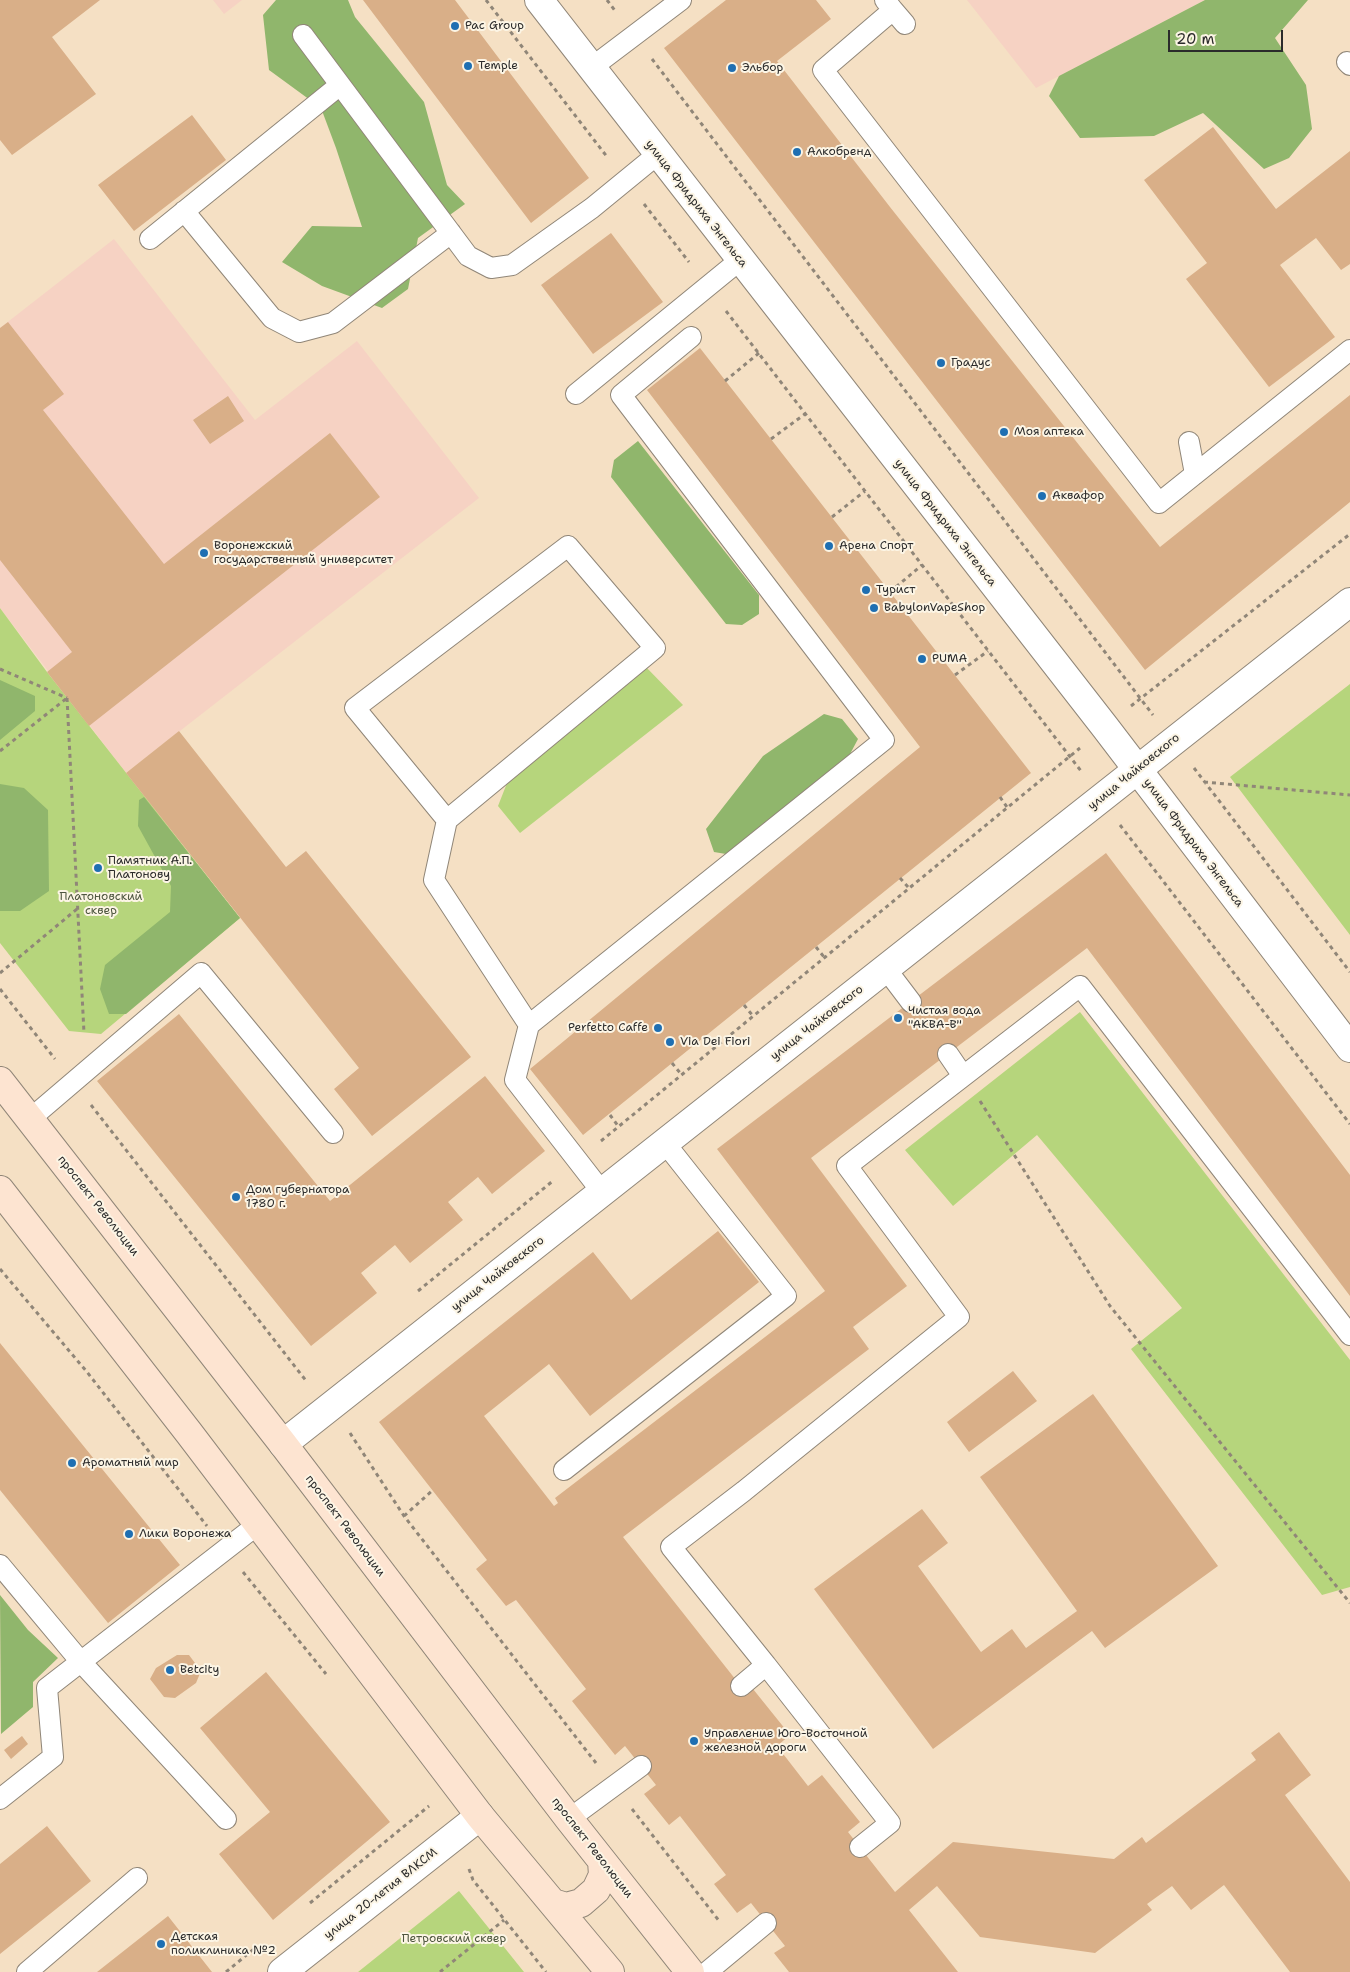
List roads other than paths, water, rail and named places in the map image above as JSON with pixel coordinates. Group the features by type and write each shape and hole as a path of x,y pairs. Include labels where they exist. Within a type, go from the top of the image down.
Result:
{"main road":[{"name":"проспект Революции","path":"0,1081 282,1444 569,1819 690,1972"},
{"path":"0,1190 189,1433 257,1525 480,1816 610,1972"},
{"path":"553,1904 566,1907 581,1903 596,1890 603,1875 602,1861"}],"street":[{"name":"улица Фридриха Энгельса","path":"539,0 590,68 1105,727 1350,1048"},
{"name":"улица Чайковского","path":"282,1444 1350,602"},
{"name":"улица 20-летия ВЛКСМ","path":"282,1972 480,1816"}],"lane":[{"path":"590,68 680,0"},
{"path":"894,11 823,70 1159,504 1350,350"},
{"path":"303,35 468,256 491,268 512,265 592,208 658,154"},
{"path":"150,238 340,85"},
{"path":"184,211 272,318 300,332 333,323 451,232"},
{"path":"576,394 740,260"},
{"path":"602,1192 514,1080 529,1024 884,740 621,395 692,337"},
{"path":"1189,442 1195,474"},
{"path":"447,820 356,708 568,546 655,648 447,820 434,880 529,1024"},
{"path":"886,969 911,1002"},
{"path":"30,1119 201,973 333,1134"},
{"path":"860,1847 890,1822 671,1547 744,1491 959,1317 847,1166 1080,986 1350,1335"},
{"path":"948,1054 963,1076"},
{"path":"564,1470 786,1296 665,1143"},
{"path":"0,1799 53,1757 47,1688 257,1525"},
{"path":"0,1565 81,1662 226,1819"},
{"path":"741,1686 766,1665"},
{"path":"569,1819 641,1766"},
{"path":"27,1972 137,1878"},
{"path":"707,1972 766,1923"}],"place":[{"name":"Pac Group","path":"455,26"},
{"name":"Temple","path":"468,66"},
{"name":"Эльбор","path":"732,68"},
{"name":"Алкобренд","path":"797,152"},
{"name":"Градус","path":"941,363"},
{"name":"Моя аптека","path":"1004,432"},
{"name":"Аквафор","path":"1042,496"},
{"name":"Арена Спорт","path":"829,546"},
{"name":"Воронежский государственный университет","path":"204,553"},
{"name":"Турист","path":"866,590"},
{"name":"BabylonVapeShop","path":"874,608"},
{"name":"PUMA","path":"922,659"},
{"name":"Памятник А.П. Платонову","path":"98,868"},
{"name":"Чистая вода \"АКВА-В\"","path":"898,1018"},
{"name":"Perfetto Caffe","path":"658,1028"},
{"name":"Via Dei Fiori","path":"670,1042"},
{"name":"Дом губернатора 1780 г.","path":"236,1197"},
{"name":"Ароматный мир","path":"72,1463"},
{"name":"Лики Воронежа","path":"129,1534"},
{"name":"Betcity","path":"170,1670"},
{"name":"Управление Юго-Восточной железной дороги","path":"694,1741"},
{"name":"Детская поликлиника №2","path":"161,1944"}],"park label":[{"name":"Платоновский сквер","path":"101,904"},
{"name":"Петровский сквер","path":"454,1939"}]}
